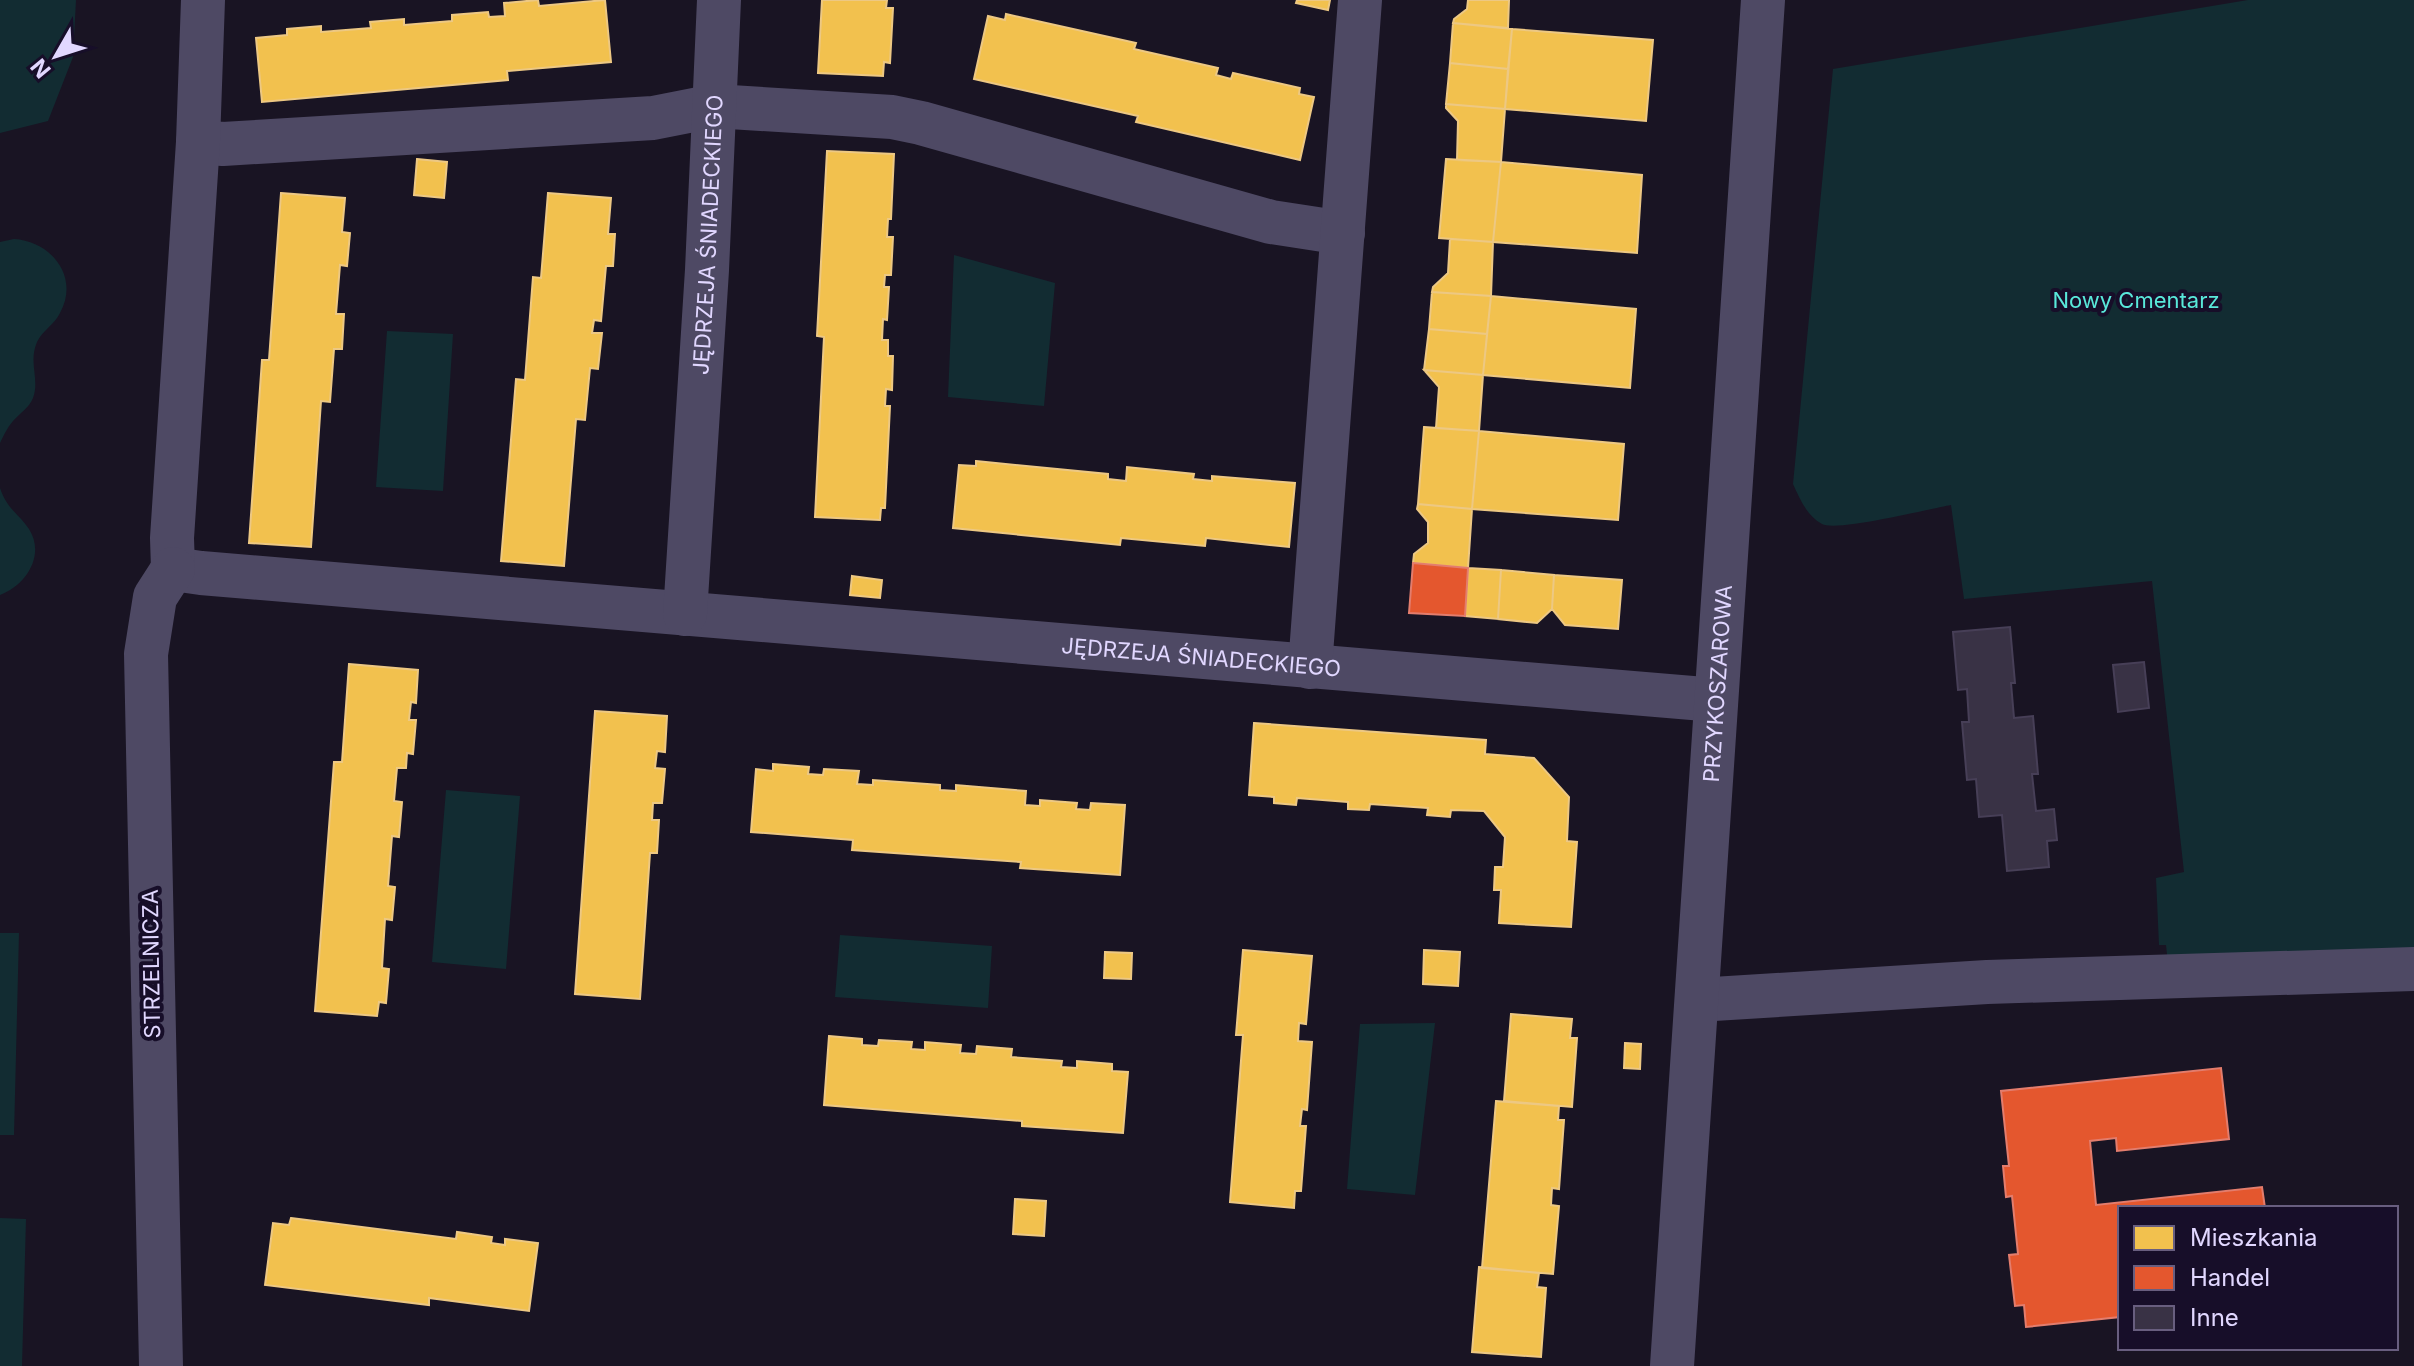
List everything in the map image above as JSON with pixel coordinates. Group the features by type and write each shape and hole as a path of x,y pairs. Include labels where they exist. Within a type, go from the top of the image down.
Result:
{"street":[{"path":"173,569 173,511 198,142 203,0"},
{"name":"JĘDRZEJA ŚNIADECKIEGO","path":"685,614 719,0"},
{"path":"1310,667 1360,0"},
{"name":"PRZYKOSZAROWA","path":"1672,1366 1763,0"},
{"path":"198,142 223,144 653,118 714,106 906,120 1271,222 1343,233"},
{"name":"JĘDRZEJA ŚNIADECKIEGO","path":"173,569 1716,700"},
{"name":"STRZELNICZA","path":"161,1366 146,654 155,597 173,569"},
{"path":"1697,1000 1987,982 2414,969"}],"green space":[{"path":"0,0 76,0 73,57 48,121 0,133"},
{"name":"Nowy Cmentarz","path":"2248,0 2414,0 2414,948 2168,963 2166,945 2159,945 2156,878 2184,872 2152,581 1964,599 1951,505 1863,523 1831,526 1822,524 1812,516 1793,484 1833,69"},
{"path":"14,239 40,246 50,254 64,274 66,287 60,313 37,342 33,398 0,443 0,242"},
{"path":"954,255 1055,283 1044,406 948,397"},
{"path":"387,331 453,334 443,491 376,487"},
{"path":"0,488 9,506 29,529 35,549 34,559 25,577 0,595"},
{"path":"446,790 520,796 506,969 432,962"},
{"path":"0,933 19,933 14,1135 0,1135"},
{"path":"840,935 992,946 988,1008 835,997"},
{"path":"1435,1023 1415,1195 1347,1189 1360,1024"},
{"path":"0,1218 26,1219 22,1366 0,1366"}],"building: Mieszkania":[{"path":"538,0 539,6 605,0 611,62 507,71 508,80 262,102 256,38 287,35 287,29 321,26 321,32 371,28 370,22 404,19 404,25 452,21 452,15 488,12 489,17 505,16 504,3"},
{"path":"822,0 887,0 886,8 893,8 890,63 884,62 883,76 818,73"},
{"path":"1297,0 1330,0 1328,10 1296,3"},
{"path":"1468,0 1509,0 1508,28 1453,23 1467,9"},
{"path":"1006,14 1136,43 1134,49 1218,68 1216,75 1231,79 1233,73 1300,88 1299,94 1314,97 1300,160 1136,122 1138,116 974,79 988,16 1005,20"},
{"path":"1453,23 1512,29 1508,69 1450,63"},
{"path":"1512,29 1653,40 1646,121 1505,109"},
{"path":"1450,63 1508,69 1505,109 1446,104"},
{"path":"1446,104 1505,109 1501,162 1457,160 1458,121"},
{"path":"827,151 894,154 891,219 888,219 887,237 893,237 891,275 885,275 884,287 889,287 882,340 888,340 888,356 893,356 892,390 886,389 885,406 890,406 885,508 881,508 880,520 815,517 824,337 817,336"},
{"path":"417,159 447,162 444,198 414,195"},
{"path":"1446,159 1501,162 1493,242 1439,238"},
{"path":"1501,162 1642,175 1637,253 1493,242"},
{"path":"281,193 345,198 342,232 350,233 347,266 340,265 336,314 344,314 342,349 334,349 330,402 321,401 311,547 249,543 262,360 269,360"},
{"path":"548,193 611,198 608,234 615,234 613,266 606,266 601,321 594,320 592,333 602,333 598,369 590,368 585,420 576,419 564,566 501,561 516,379 525,380 533,277 541,278"},
{"path":"1450,239 1493,242 1491,296 1432,292 1433,287 1448,273"},
{"path":"1432,292 1491,296 1487,334 1429,329"},
{"path":"1491,296 1636,309 1630,388 1483,375"},
{"path":"1429,329 1487,334 1483,375 1424,370"},
{"path":"1424,370 1483,375 1479,431 1436,428 1439,387"},
{"path":"1424,427 1479,431 1472,509 1418,504"},
{"path":"1479,431 1624,444 1618,520 1472,509"},
{"path":"976,461 1108,474 1108,479 1126,481 1127,467 1194,474 1193,479 1212,481 1212,476 1295,483 1289,547 1206,538 1205,546 1121,538 1120,545 953,528 959,465 976,466"},
{"path":"1418,504 1472,509 1468,568 1413,563 1414,554 1428,543 1428,522 1417,509"},
{"path":"1468,568 1501,570 1498,619 1465,616"},
{"path":"1501,570 1554,575 1552,609 1537,623 1498,619"},
{"path":"1554,575 1622,580 1618,629 1565,625 1552,609"},
{"path":"852,576 882,580 880,598 850,595"},
{"path":"349,664 418,670 416,703 411,702 409,720 416,720 413,754 407,753 406,768 397,768 394,801 402,802 399,837 392,836 388,886 395,887 392,920 385,919 382,968 389,969 386,1003 379,1002 377,1016 315,1011 334,762 342,762"},
{"path":"595,711 667,716 665,752 657,751 655,768 665,769 662,803 653,803 652,820 659,820 657,853 650,853 640,999 575,994"},
{"path":"1254,723 1486,740 1485,754 1534,758 1569,797 1567,841 1577,842 1571,927 1499,923 1501,890 1494,890 1495,867 1503,867 1505,837 1484,811 1451,810 1450,817 1427,815 1428,808 1370,804 1369,810 1348,809 1348,802 1297,798 1296,805 1274,803 1274,797 1249,795"},
{"path":"773,764 809,767 808,774 823,775 824,769 859,771 857,784 873,785 873,780 940,785 940,790 956,791 956,785 1026,791 1025,805 1040,806 1040,800 1077,803 1076,809 1090,810 1091,803 1125,805 1120,875 1020,868 1021,862 852,850 853,840 751,832 756,769 773,771"},
{"path":"1243,950 1312,956 1306,1024 1299,1023 1298,1041 1312,1042 1307,1110 1302,1109 1300,1126 1306,1126 1301,1191 1295,1191 1294,1208 1230,1202 1243,1035 1236,1035"},
{"path":"1424,950 1460,952 1458,986 1423,984"},
{"path":"1105,952 1132,953 1131,979 1104,978"},
{"path":"1511,1014 1572,1019 1570,1038 1577,1038 1572,1107 1504,1101"},
{"path":"829,1036 862,1039 862,1045 878,1046 879,1040 912,1042 911,1049 925,1050 925,1042 961,1045 960,1053 976,1054 977,1046 1012,1049 1011,1057 1062,1061 1061,1067 1077,1068 1077,1061 1112,1064 1112,1071 1128,1072 1123,1133 1022,1126 1022,1121 824,1105"},
{"path":"1625,1043 1641,1044 1640,1069 1624,1068"},
{"path":"1496,1101 1559,1106 1558,1120 1564,1120 1559,1189 1552,1188 1551,1205 1559,1206 1553,1274 1482,1268"},
{"path":"1015,1199 1046,1201 1044,1236 1013,1234"},
{"path":"291,1218 456,1239 457,1232 492,1237 491,1243 505,1245 505,1239 538,1243 529,1311 429,1298 429,1305 265,1285 273,1223 289,1225"},
{"path":"1479,1267 1539,1273 1537,1287 1546,1288 1541,1357 1472,1352"}],"building: Handel":[{"path":"1413,563 1468,568 1465,616 1409,613"},
{"path":"2221,1068 2229,1139 2117,1151 2116,1138 2090,1141 2096,1205 2262,1187 2265,1206 2118,1206 2118,1317 2026,1327 2024,1305 2015,1306 2009,1255 2018,1254 2012,1196 2006,1197 2003,1166 2009,1166 2001,1091"}],"building: Inne":[{"path":"2010,627 2015,683 2011,683 2014,718 2033,716 2038,774 2032,774 2036,811 2054,809 2057,840 2047,841 2049,867 2007,871 2002,815 1979,817 1976,779 1967,780 1962,722 1969,722 1967,689 1958,690 1953,632"},
{"path":"2144,662 2149,708 2118,712 2113,665"}]}
